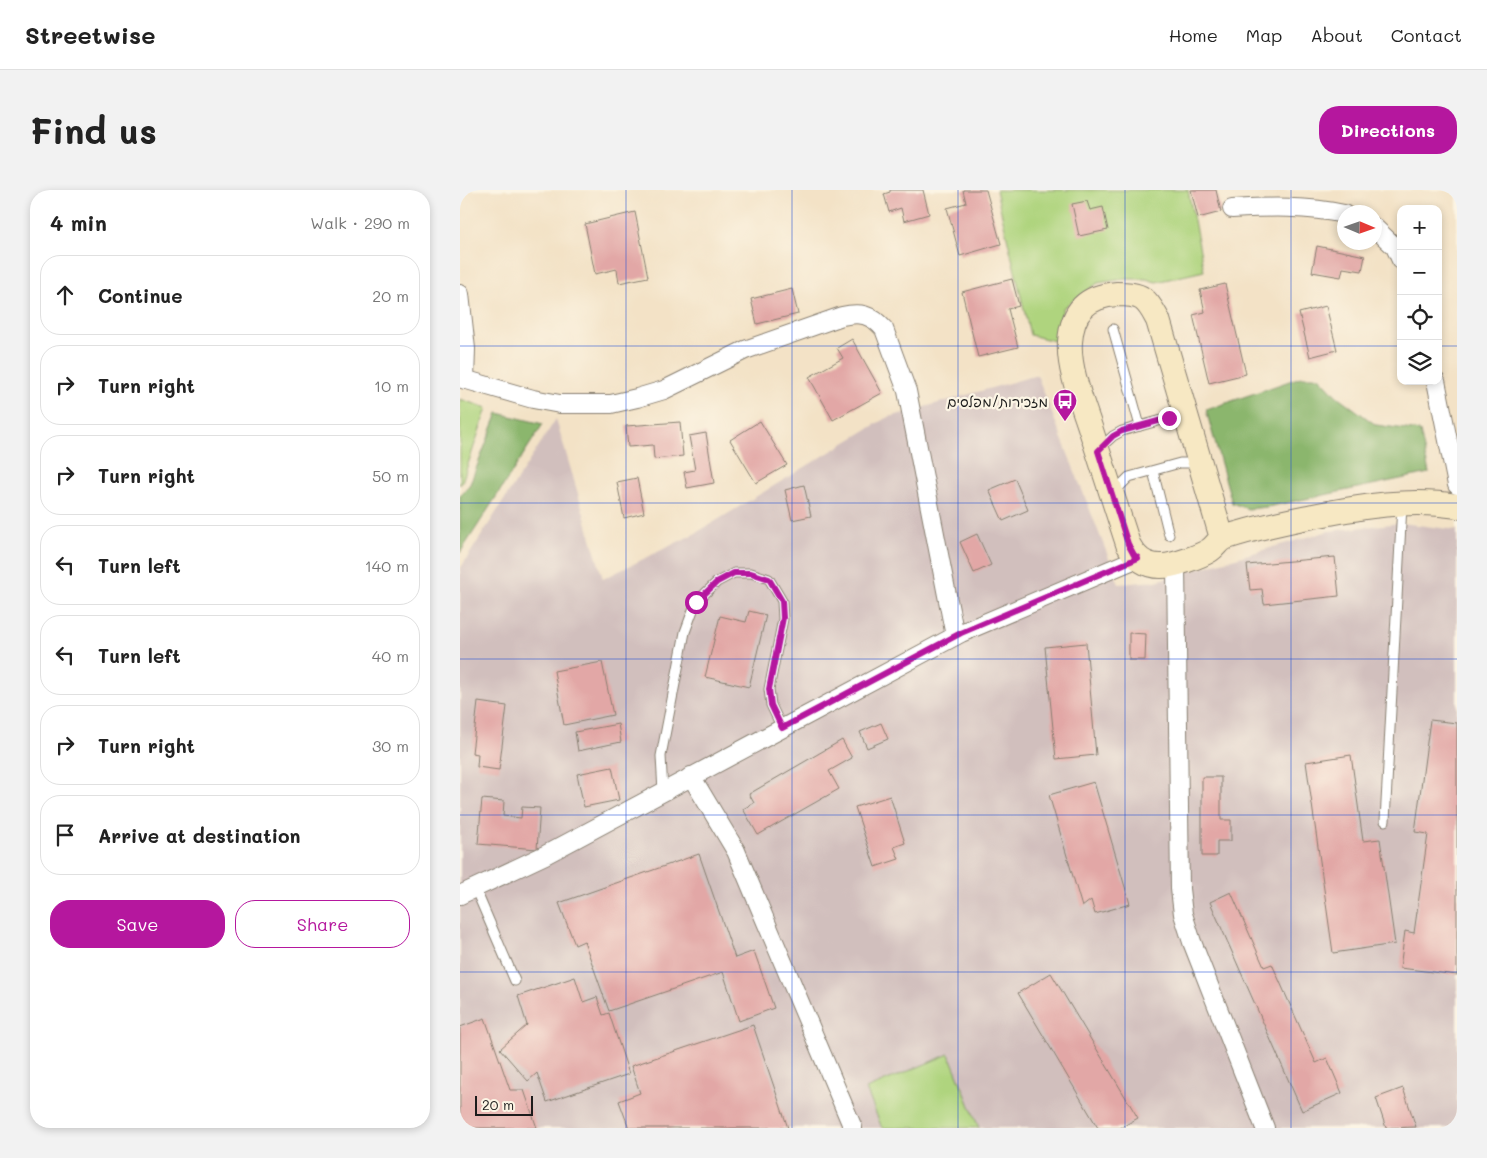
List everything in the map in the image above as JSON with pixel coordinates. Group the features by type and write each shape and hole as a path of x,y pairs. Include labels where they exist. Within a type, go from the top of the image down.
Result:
{"street":[{"path":"1232,209 1297,208 1337,213"},
{"path":"1382,235 1397,251"},
{"path":"460,294 466,349 463,379 533,399 560,404 611,404 637,398 664,390 744,350 842,316 857,313 866,314 877,320 884,329 908,391 955,636"},
{"path":"1222,538 1158,320 1152,308 1143,298 1132,295 1096,297 1079,311 1071,327 1069,345 1079,394 1128,544 1134,555 1144,563 1160,566 1176,564 1210,550 1222,538 1287,521 1402,502 1457,506"},
{"path":"1437,385 1455,462 1457,485"},
{"path":"468,892 544,855 955,636 1138,558"},
{"path":"1176,564 1180,889 1183,914 1192,942 1265,1128"},
{"path":"691,776 736,851 853,1128"}],"lane":[{"path":"1113,328 1140,426"},
{"path":"1098,451 1113,436 1122,431 1169,418 1188,421"},
{"path":"1113,498 1121,485 1129,477 1180,463 1192,463 1201,467"},
{"path":"1152,471 1169,535"},
{"path":"1385,821 1402,502"},
{"path":"663,792 660,756 685,632 696,602 717,582 734,573 751,573 769,579 782,601 783,618 769,689 771,705 782,728"},
{"path":"468,892 515,981"}],"shaded area":[{"path":"1037,375 1119,584 1156,581 1329,531 1401,523 1457,530 1457,1128 460,1128 460,569 556,419 603,579 696,533 886,418"}],"green space":[{"path":"996,190 1188,190 1204,271 1156,282 1146,279 1124,279 1098,283 1063,308 1055,341 1030,335"},
{"path":"1301,377 1319,377 1337,396 1376,425 1420,431 1429,473 1267,507 1248,509 1232,503 1206,410"},
{"path":"460,399 487,408 460,485"},
{"path":"498,413 543,424 460,553 460,496 470,484"},
{"path":"949,1054 979,1128 882,1128 866,1089"}],"building":[{"path":"890,190 923,190 929,214 904,221 901,208 889,212 884,194 890,192"},
{"path":"963,190 986,190 1001,244 960,256 947,208 966,203"},
{"path":"1191,190 1216,190 1221,212 1198,218"},
{"path":"1087,201 1090,210 1103,207 1108,230 1079,236 1072,204"},
{"path":"635,212 648,277 619,283 617,269 595,274 585,224"},
{"path":"1317,246 1365,256 1362,271 1343,268 1341,277 1312,272"},
{"path":"1012,279 1019,306 1008,309 1018,347 978,357 962,292"},
{"path":"1225,284 1246,374 1209,383 1193,315 1205,312 1200,290"},
{"path":"792,289 798,314 757,324 751,299"},
{"path":"1326,306 1337,350 1310,357 1299,313"},
{"path":"852,339 882,393 833,420 809,377 843,358 837,348"},
{"path":"760,421 787,465 756,483 730,440"},
{"path":"680,422 683,456 654,459 653,445 628,447 626,426"},
{"path":"706,433 714,483 687,488 684,472 695,470 689,436"},
{"path":"637,478 644,513 624,518 617,482"},
{"path":"1015,479 1028,510 1003,521 989,490"},
{"path":"804,485 811,516 792,520 785,490"},
{"path":"977,534 991,565 974,573 960,542"},
{"path":"1335,557 1339,596 1264,604 1262,589 1250,590 1247,565"},
{"path":"749,611 766,615 749,687 705,677 720,616 746,622"},
{"path":"1129,633 1146,634 1145,660 1129,660"},
{"path":"1086,643 1096,755 1056,759 1045,647"},
{"path":"602,662 613,715 564,725 554,671"},
{"path":"478,702 507,706 499,770 477,767 478,754 472,753"},
{"path":"1430,720 1457,723 1457,975 1400,968 1405,931 1414,933 1428,834 1415,832"},
{"path":"881,723 888,739 867,748 860,732"},
{"path":"618,724 621,742 578,751 575,732"},
{"path":"842,740 852,758 829,771 839,789 758,835 743,809 754,803 749,794"},
{"path":"1351,755 1363,841 1380,839 1395,944 1333,953 1306,762"},
{"path":"612,767 619,800 584,807 577,774"},
{"path":"1202,777 1221,777 1221,820 1231,820 1231,841 1217,841 1217,856 1202,856"},
{"path":"1094,782 1130,904 1095,914 1091,900 1082,907 1049,795"},
{"path":"890,796 905,843 894,847 899,859 875,867 855,807"},
{"path":"482,799 504,801 503,816 521,818 522,807 540,808 537,849 478,844"},
{"path":"699,854 735,958 754,951 774,1008 739,1021 723,972 609,1011 584,941 575,945 559,903"},
{"path":"1231,892 1264,967 1272,964 1316,1063 1327,1058 1342,1093 1302,1111 1210,902"},
{"path":"1051,973 1138,1118 1120,1128 1098,1128 1018,993"},
{"path":"575,977 583,1002 597,997 603,1015 609,1013 629,1074 547,1102 537,1073 528,1081 500,1049 527,1025 518,996"},
{"path":"485,1018 510,1090 524,1090 537,1128 460,1128 460,1027"},
{"path":"753,1025 788,1128 629,1128 619,1101 640,1093 631,1066"},
{"path":"1403,1088 1416,1127 1386,1128 1376,1098"}],"place":[{"name":"מזכירות/מפלסים","path":"1065,422"}],"route":[{"path":"696,602 717,582 734,573 751,573 769,579 782,601 783,618 769,689 771,705 782,728 961,633 1138,558 1134,555 1128,544 1098,451 1107,441 1122,431 1169,418"}]}
